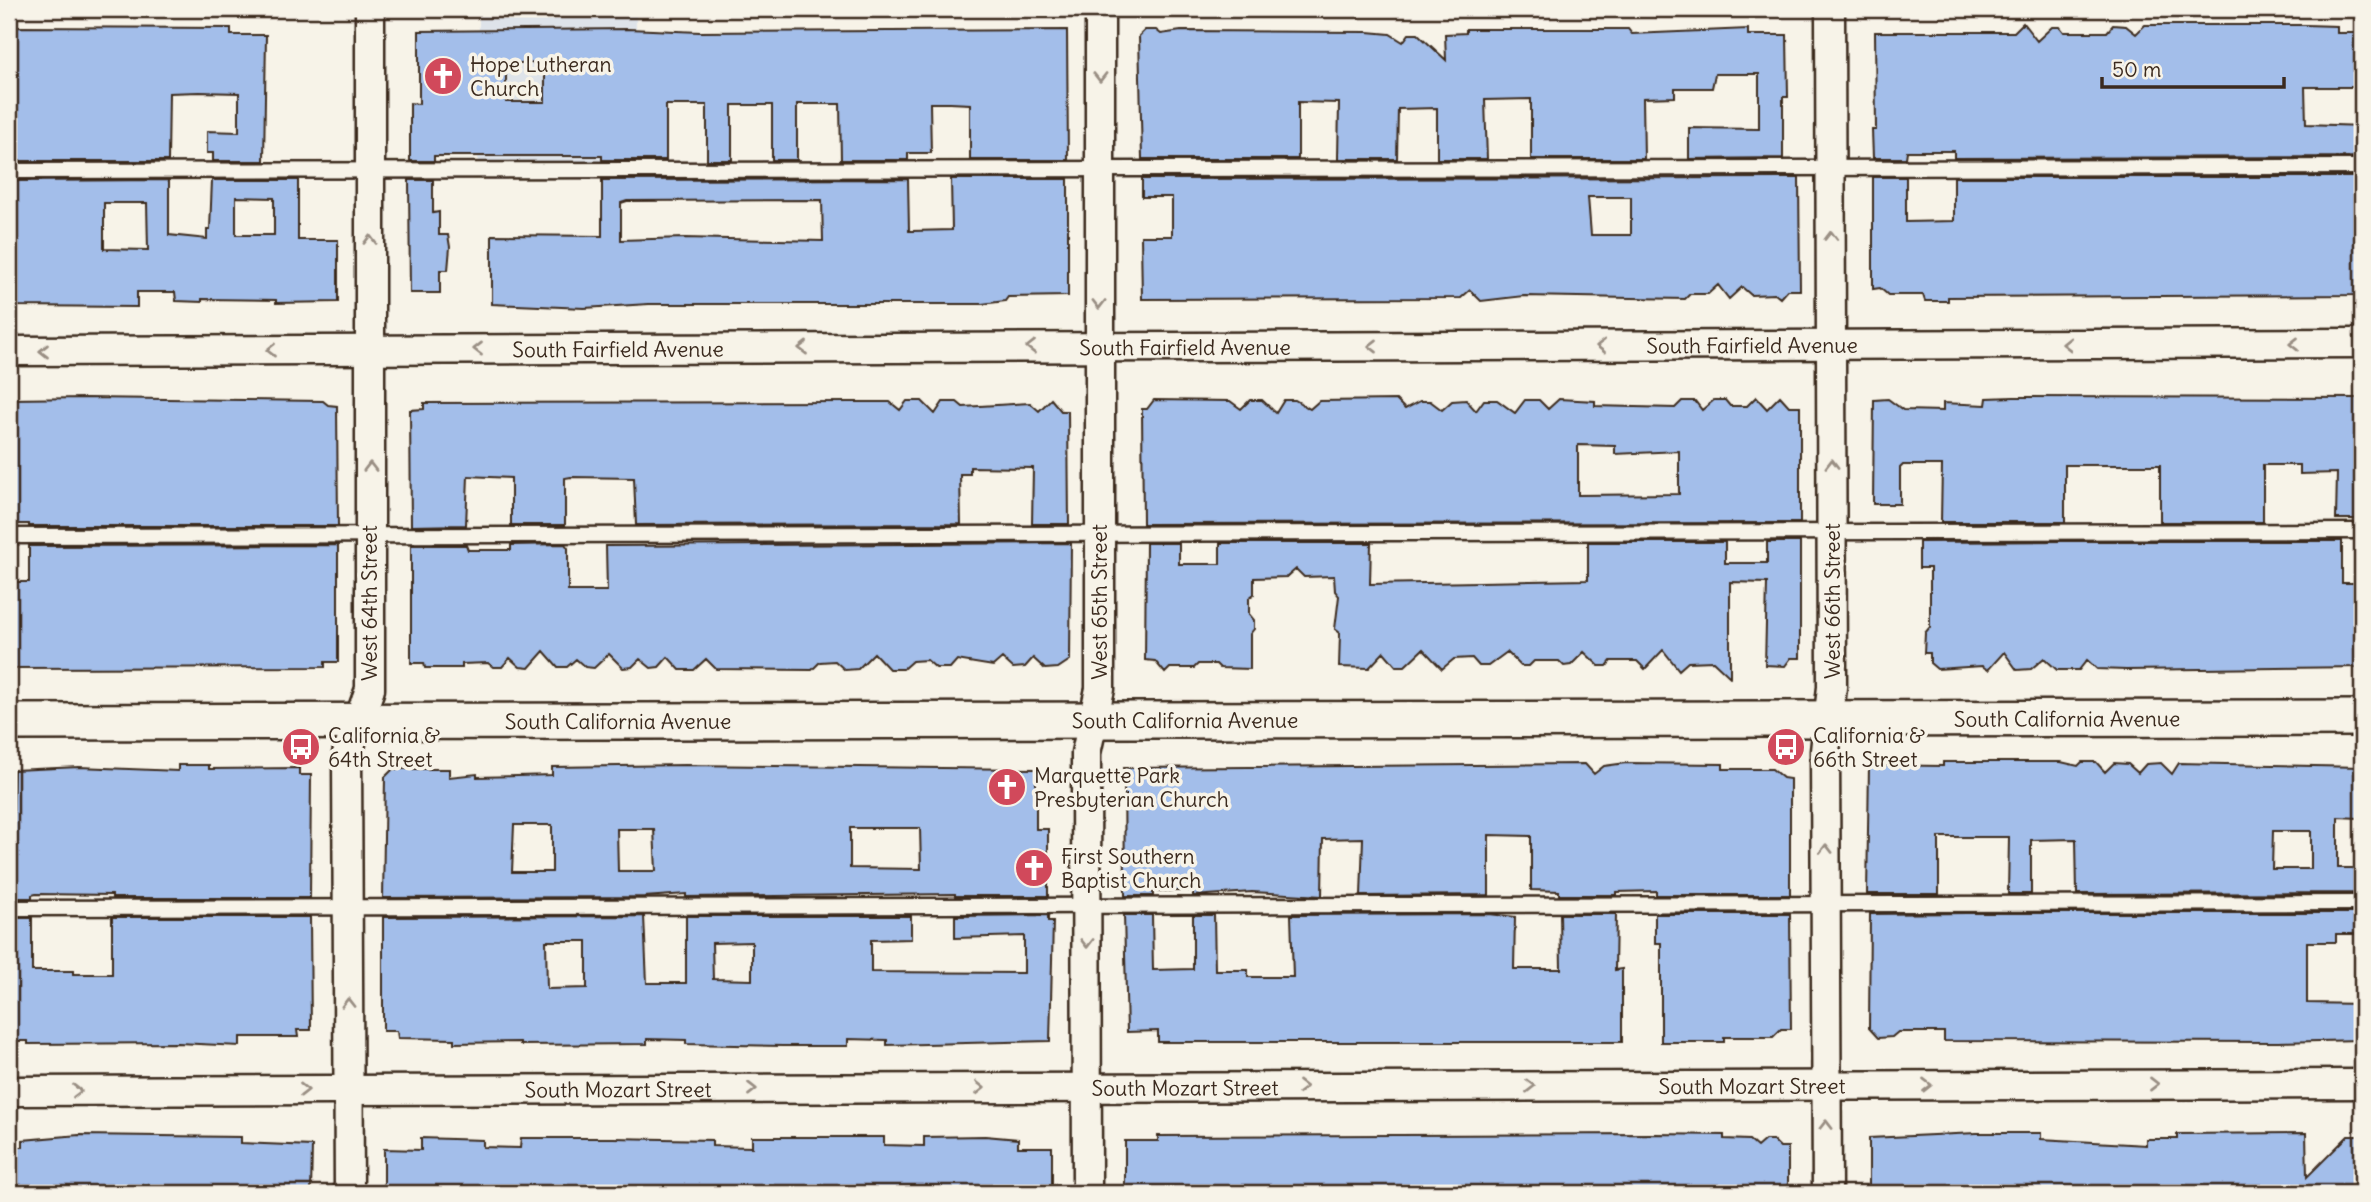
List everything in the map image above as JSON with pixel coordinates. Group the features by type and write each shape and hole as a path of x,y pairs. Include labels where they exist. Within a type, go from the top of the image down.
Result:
{"street":[{"name":"West 64th Street","path":"349,1193 347,754 369,689 370,9"},
{"name":"West 65th Street","path":"1087,1193 1086,753 1100,689 1100,9"},
{"name":"West 66th Street","path":"1827,1193 1825,751 1829,719 1832,532 1830,9"},
{"name":"South Fairfield Avenue","path":"9,351 2362,343"},
{"name":"South California Avenue","path":"9,722 2362,718"},
{"name":"South Mozart Street","path":"9,1091 2362,1084"}],"lane":[{"path":"9,171 2362,167"},
{"path":"9,537 2362,531"},
{"path":"9,908 2362,903"}],"shaded area":[{"path":"479,9 636,9 636,170 478,170"}],"building":[{"path":"2023,23 2037,41 2052,27 2060,27 2064,32 2107,32 2113,25 2126,26 2136,34 2145,25 2337,26 2337,33 2362,33 2362,87 2305,87 2306,124 2362,126 2360,157 1954,158 1954,151 1907,151 1906,158 1873,158 1872,130 1876,130 1875,32 2014,32"},
{"path":"13,27 231,28 231,35 266,35 264,161 213,161 213,153 207,153 207,131 239,132 239,93 199,92 169,93 168,161 15,161"},
{"path":"1466,29 1628,29 1632,34 1748,29 1748,35 1787,35 1788,97 1783,97 1783,158 1689,159 1689,128 1759,129 1759,74 1715,74 1712,88 1675,88 1675,97 1643,98 1644,159 1531,159 1531,99 1485,100 1487,159 1437,159 1437,108 1398,109 1397,159 1338,159 1339,103 1298,102 1298,159 1142,159 1139,36 1145,30 1156,30 1161,34 1181,31 1368,32 1390,34 1403,42 1409,34 1418,34 1446,60 1445,34 1466,33"},
{"path":"1067,30 1068,160 970,160 970,104 930,103 931,153 908,153 908,160 841,160 840,104 797,104 797,160 772,160 772,105 732,105 732,160 707,160 707,105 666,105 666,160 602,160 602,156 434,156 434,161 410,161 410,103 419,104 419,31","holes":["506,63 545,63 545,102 506,102"]},
{"path":"1873,177 1906,177 1906,222 1954,221 1954,177 2360,177 2362,295 1948,297 1948,301 1925,301 1923,295 1888,295 1880,288 1873,289"},
{"path":"1799,178 1800,290 1787,290 1780,298 1775,294 1751,295 1742,287 1729,299 1718,285 1708,294 1690,294 1685,299 1524,296 1481,301 1470,290 1461,298 1142,299 1141,236 1172,236 1172,197 1142,197 1142,179","holes":["1588,197 1631,197 1631,235 1591,235"]},
{"path":"908,179 909,231 912,231 952,230 951,179 1068,179 1068,296 1008,297 1005,301 982,304 649,304 584,308 492,304 492,235 602,236 602,180","holes":["822,200 823,241 684,238 621,240 621,203"]},
{"path":"169,180 169,235 207,239 207,229 210,229 212,180 298,180 298,240 338,240 338,302 276,303 276,300 202,299 202,302 176,301 175,292 137,292 137,307 12,306 15,181","holes":["236,197 274,198 274,235 236,235","104,203 147,203 148,250 104,249"]},
{"path":"409,180 433,180 433,213 439,212 439,235 448,235 450,247 448,270 440,270 440,293 410,293"},
{"path":"1780,396 1789,406 1800,406 1800,523 1143,524 1142,409 1147,409 1154,400 1230,401 1241,409 1250,400 1262,400 1276,413 1284,400 1295,400 1310,409 1319,401 1396,400 1405,409 1420,401 1430,401 1442,410 1452,401 1466,400 1476,411 1484,400 1497,400 1515,413 1525,400 1539,400 1548,409 1559,399 1595,401 1595,406 1675,408 1682,401 1695,401 1702,410 1714,400 1725,400 1730,406 1747,406 1756,397 1767,409","holes":["1578,445 1615,446 1615,454 1679,451 1679,494 1578,495"]},
{"path":"1987,398 2358,398 2358,405 2362,405 2362,519 2336,519 2337,473 2300,474 2300,465 2263,465 2263,522 2160,522 2160,465 2065,465 2065,522 1941,522 1942,465 1903,465 1900,468 1900,504 1873,504 1874,400 1888,399 1903,410 1943,411 1943,403 1986,405"},
{"path":"9,399 323,401 337,406 338,526 9,524"},
{"path":"1051,399 1061,411 1068,411 1069,524 1032,524 1033,468 970,467 970,474 960,474 961,524 636,525 634,478 571,477 565,478 565,525 511,525 511,478 468,476 466,525 411,526 410,410 424,409 424,403 890,402 900,410 907,401 922,401 935,414 943,402 957,402 963,407 1030,403 1039,411"},
{"path":"2342,541 2342,583 2362,583 2362,667 2126,670 2097,669 2087,660 2079,670 2057,670 2044,658 2031,669 2017,670 2004,652 1988,670 1982,666 1937,669 1930,663 1930,653 1924,653 1925,633 1930,627 1930,568 1919,568 1919,542"},
{"path":"1588,542 1725,542 1725,563 1767,563 1767,542 1800,542 1800,658 1791,658 1785,666 1765,665 1767,583 1730,582 1730,677 1713,661 1688,662 1679,670 1663,650 1645,669 1637,661 1611,661 1607,666 1599,666 1584,652 1571,665 1564,666 1559,661 1534,661 1529,666 1521,666 1507,652 1488,666 1479,666 1472,658 1454,659 1442,669 1423,649 1405,666 1396,666 1384,652 1369,668 1339,667 1340,633 1335,629 1339,596 1335,591 1334,576 1304,577 1296,569 1287,577 1254,578 1254,594 1249,598 1249,614 1254,620 1254,629 1250,634 1250,669 1198,664 1194,668 1170,668 1165,673 1155,661 1145,660 1146,543 1179,543 1179,564 1220,564 1220,543 1371,543 1370,584 1588,580"},
{"path":"1071,543 1070,660 1058,668 1045,669 1033,658 1025,667 1013,668 1002,658 993,666 957,660 950,668 936,668 927,660 912,661 903,669 889,669 874,653 858,669 845,670 835,661 820,662 812,670 716,669 706,659 694,670 680,670 668,657 659,667 651,668 640,659 632,667 623,668 609,654 594,668 585,667 576,659 567,667 558,667 544,651 529,668 520,667 510,658 502,667 493,667 488,663 462,664 462,668 425,668 424,663 411,663 411,545 466,545 468,550 511,550 511,545 565,544 568,548 568,591 607,591 606,546"},
{"path":"338,545 338,662 325,662 325,667 9,668 9,582 29,582 29,546"},
{"path":"1943,762 2061,762 2078,766 2082,762 2096,762 2105,772 2114,763 2128,764 2138,773 2146,764 2161,763 2172,774 2179,763 2362,767 2362,813 2359,818 2338,817 2338,868 2362,868 2362,893 2077,894 2076,839 2031,840 2031,894 2008,894 2009,837 1939,837 1939,894 1867,894 1869,765 1943,766","holes":["2273,831 2311,831 2311,869 2272,869"]},
{"path":"1626,763 1723,764 1723,769 1772,769 1783,778 1790,779 1790,895 1656,895 1656,891 1616,892 1616,895 1559,895 1559,891 1531,890 1531,836 1489,835 1489,895 1361,896 1363,838 1323,839 1322,896 1252,892 1193,896 1193,891 1153,891 1153,896 1125,896 1124,768 1585,764 1594,774 1604,766"},
{"path":"178,765 209,765 209,769 299,768 299,775 311,775 310,898 112,898 112,895 36,894 32,895 32,898 12,898 14,770 79,767 178,771"},
{"path":"685,765 1036,769 1036,829 1048,829 1048,896 955,894 686,897 686,894 644,897 383,898 385,777 393,769 449,769 449,777 477,774 477,777 552,775 552,767","holes":["514,825 552,825 552,872 512,872","850,828 920,828 921,869 850,868","617,829 654,829 656,871 618,871"]},
{"path":"2362,913 2362,934 2336,934 2336,942 2307,942 2307,1003 2362,1004 2362,1034 2360,1040 2278,1042 1944,1041 1944,1032 1898,1032 1892,1037 1878,1038 1869,1028 1870,914"},
{"path":"1489,914 1515,917 1514,969 1561,969 1560,914 1616,914 1615,970 1622,969 1622,1042 1158,1042 1158,1031 1127,1032 1124,915 1152,915 1153,970 1193,969 1193,915 1214,915 1215,970 1248,970 1248,977 1293,977 1291,915"},
{"path":"1655,914 1790,914 1791,1029 1781,1029 1773,1037 1724,1037 1724,1042 1661,1042 1661,943 1655,943"},
{"path":"1048,915 1048,921 1053,921 1050,1041 887,1045 887,1040 848,1039 848,1046 783,1046 686,1044 686,1040 647,1039 647,1044 520,1045 520,1042 454,1043 454,1039 398,1038 397,1031 383,1031 383,917 644,916 647,983 686,983 686,916 911,916 911,939 871,940 871,972 1024,973 1024,936 955,938 955,916","holes":["546,941 587,941 587,988 547,989","752,942 752,980 713,979 712,943"]},
{"path":"112,917 310,917 311,1030 297,1030 298,1037 240,1037 240,1046 178,1043 28,1044 28,1041 12,1041 12,1036 9,1036 11,918 32,918 32,971 112,974"},
{"path":"2041,1133 2041,1139 2146,1145 2146,1139 2177,1139 2177,1134 2306,1133 2307,1177 2348,1136 2362,1136 2362,1193 1869,1193 1869,1138"},
{"path":"79,1135 241,1137 241,1143 312,1146 311,1193 14,1193 14,1147 23,1147 23,1140"},
{"path":"1724,1135 1724,1139 1749,1140 1757,1147 1765,1140 1773,1140 1780,1147 1788,1147 1788,1193 1125,1193 1125,1141 1158,1141 1158,1136"},
{"path":"985,1136 1018,1139 1018,1147 1052,1147 1052,1193 384,1193 384,1149 421,1150 421,1138 483,1140 483,1147 520,1148 521,1138 712,1140 712,1146 752,1147 752,1137 884,1137 884,1145 924,1146 924,1137"}],"place":[{"name":"Hope Lutheran Church","path":"443,76"},
{"name":"California & 64th Street","path":"301,747"},
{"name":"California & 66th Street","path":"1786,747"},
{"name":"Marquette Park Presbyterian Church","path":"1007,787"},
{"name":"First Southern Baptist Church","path":"1034,868"}]}
